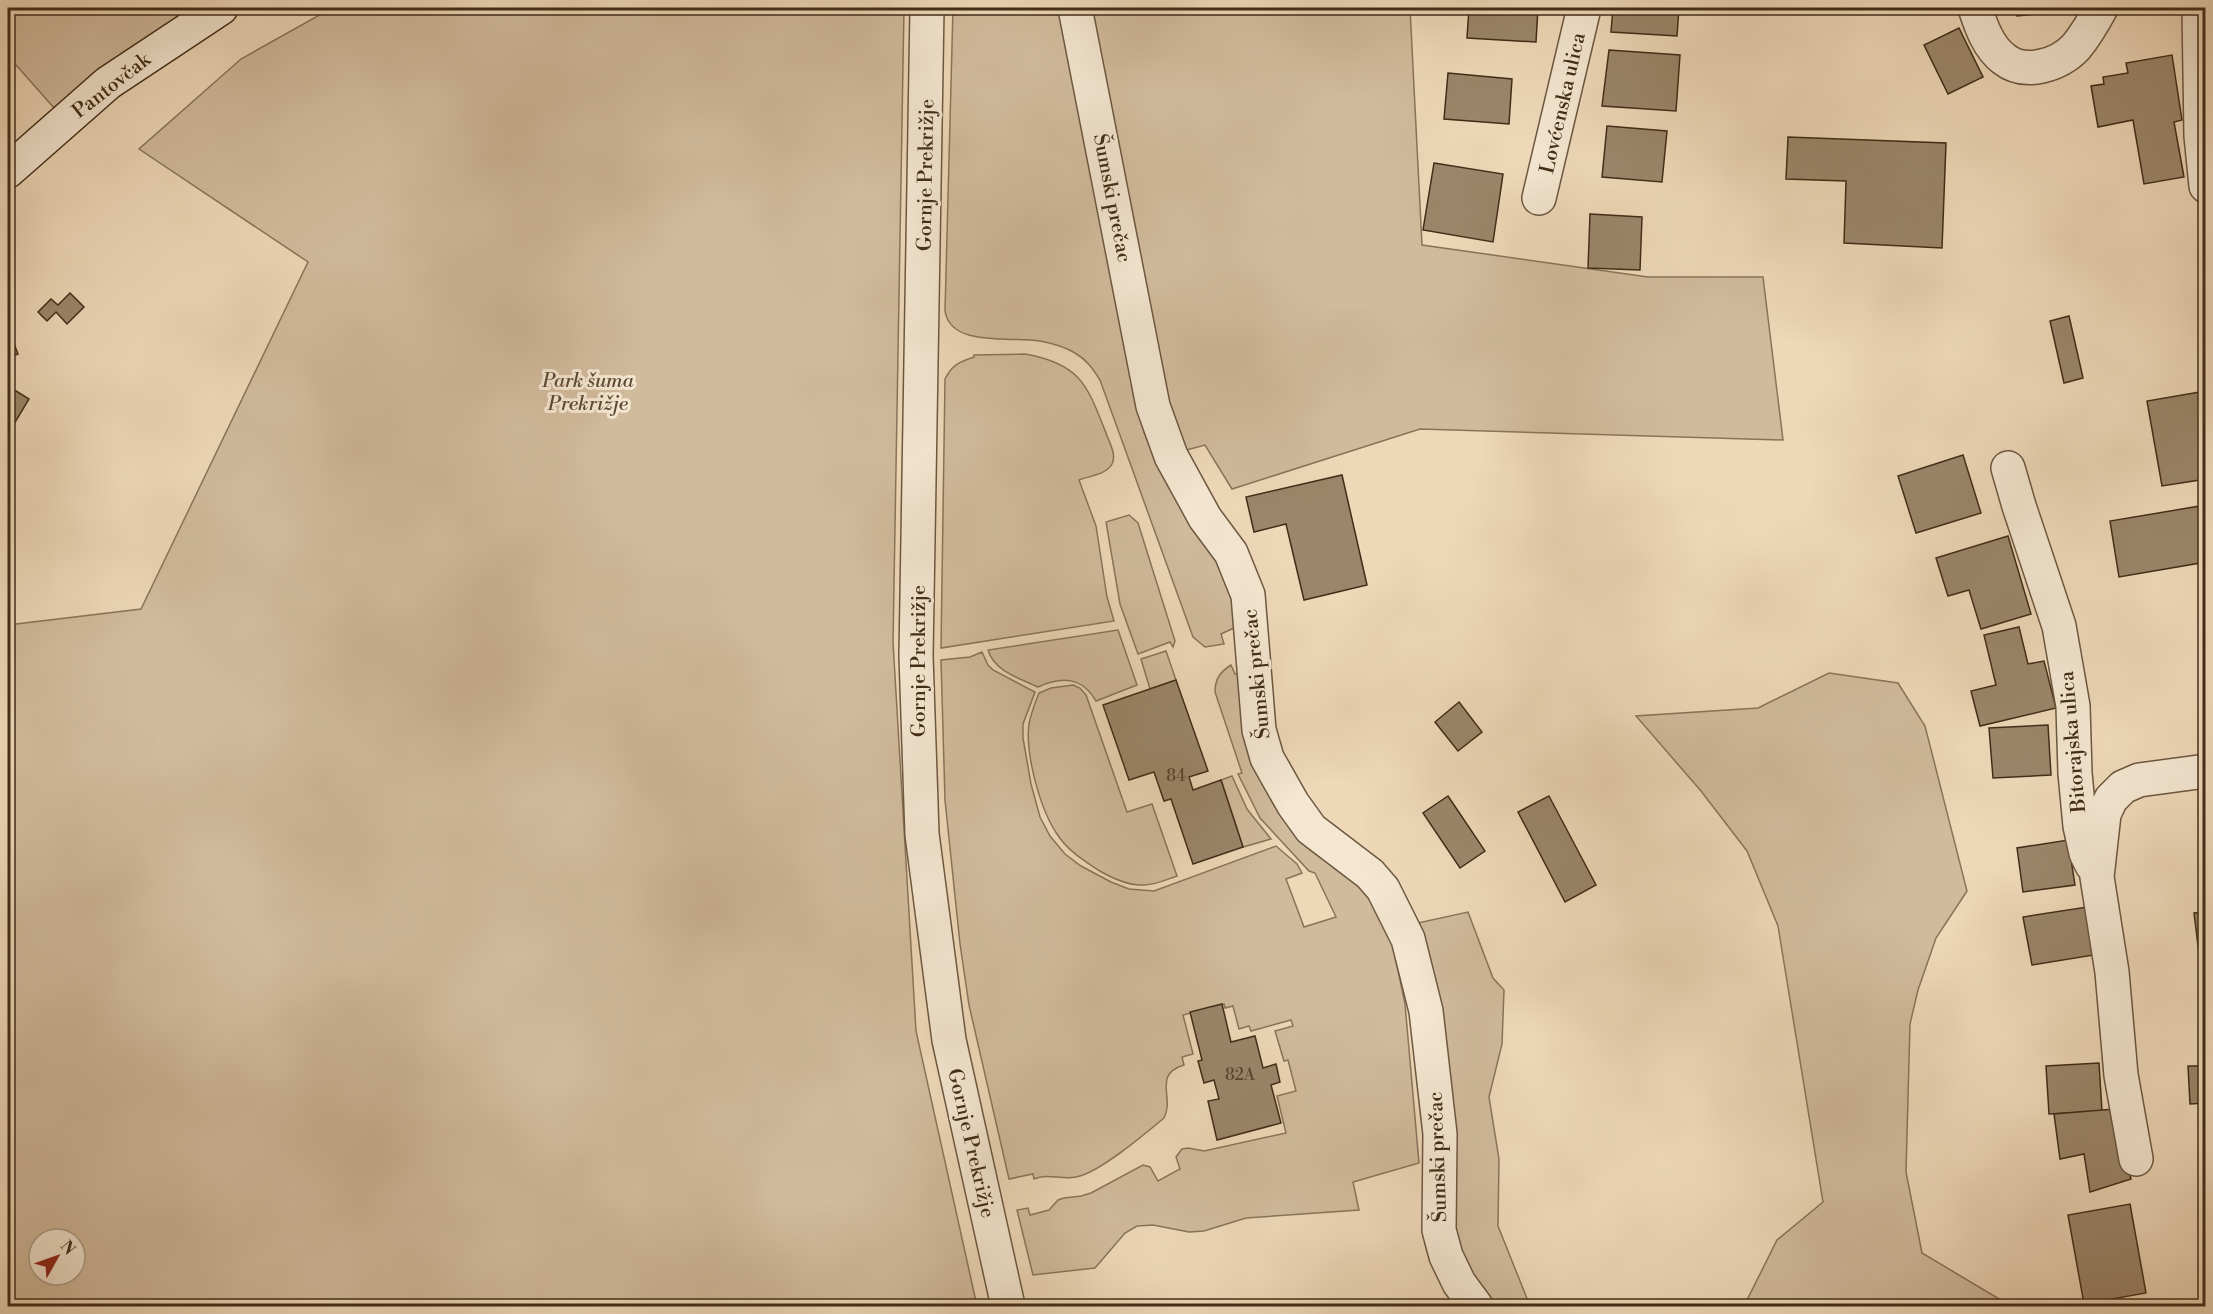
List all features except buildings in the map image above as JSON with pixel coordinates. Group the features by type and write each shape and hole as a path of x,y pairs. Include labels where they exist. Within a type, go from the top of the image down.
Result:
{"street":[{"name":"Pantovčak","path":"8,171 108,83 221,8"},
{"name":"Gornje Prekrižje","path":"927,8 916,656 922,834 949,1040 1008,1306"},
{"name":"Šumski prečac","path":"1075,8 1153,406 1171,456 1205,518 1232,553 1248,596 1259,730 1267,758 1293,804 1311,829 1371,874 1383,889 1408,939 1426,1011 1440,1134 1439,1230 1446,1256 1459,1282 1476,1306"},
{"name":"Lovćenska ulica","path":"1539,198 1584,8"},
{"path":"1975,8 1989,42 2003,59 2014,66 2029,68 2041,67 2074,49 2101,8"},
{"path":"2199,8 2201,136 2205,186"},
{"name":"Bitorajska ulica","path":"2008,468 2059,626 2073,706 2075,773 2080,826 2086,853 2097,877"},
{"name":"Bitorajska ulica","path":"2136,1159 2121,1075 2112,972 2097,877 2102,823 2111,799 2123,787 2156,776 2205,771"}],"green space":[{"path":"8,8 200,8 55,109 8,56"},
{"name":"Park šuma Prekrižje","path":"332,8 904,8 893,642 916,1031 977,1306 8,1306 8,625 141,609 308,262 139,149 241,59"},
{"path":"953,8 1058,8 1083,104 1144,432 1234,582 1234,628 1221,634 1224,644 1205,647 1193,637 1100,380 1089,365 1075,353 1053,344 1040,341 984,338 958,331 950,323 945,311"},
{"path":"1081,8 1410,8 1422,245 1648,277 1763,277 1783,440 1420,429 1232,489 1205,445 1179,452"},
{"path":"1025,354 1059,364 1079,379 1093,402 1112,449 1114,457 1109,468 1102,473 1079,480 1096,526 1107,597 1114,621 941,648 945,379 953,367 974,355"},
{"path":"1129,515 1138,523 1175,641 1173,647 1170,642 1138,654 1120,604 1106,522"},
{"path":"1118,630 1137,685 1096,701 1078,683 1063,680 1038,687 1015,677 1001,669 988,650"},
{"path":"1166,651 1176,680 1150,689 1141,659"},
{"path":"982,652 993,670 1035,692 1023,724 1023,738 1031,784 1040,817 1050,836 1065,854 1081,866 1111,882 1129,889 1154,891 1276,846 1297,864 1302,873 1286,879 1304,927 1336,917 1315,873 1309,871 1260,818 1238,774 1242,773 1215,692 1221,673 1231,665 1235,674 1247,670 1252,735 1359,879 1388,922 1405,1004 1419,1163 1353,1182 1359,1210 1246,1218 1204,1231 1189,1232 1153,1225 1137,1226 1125,1233 1095,1268 1033,1275 1017,1210 1028,1208 1030,1215 1049,1210 1058,1200 1091,1193 1143,1165 1150,1167 1158,1181 1180,1169 1176,1157 1182,1149 1204,1151 1286,1133 1277,1096 1296,1091 1288,1060 1284,1061 1275,1031 1293,1026 1291,1020 1251,1031 1249,1026 1239,1029 1233,1006 1225,1008 1224,1004 1183,1015 1193,1054 1182,1057 1184,1065 1174,1069 1169,1075 1166,1087 1167,1110 1164,1118 1122,1152 1086,1174 1070,1178 1039,1177 1034,1179 1033,1174 1009,1179 969,1005 960,944 945,800 941,660 970,657"},
{"path":"1829,673 1898,683 1925,726 1967,891 1936,938 1918,990 1910,1024 1906,1172 1922,1253 2011,1306 1744,1306 1777,1240 1823,1202 1778,926 1747,851 1701,791 1636,716 1758,708"},
{"path":"1073,685 1080,688 1086,695 1127,812 1152,804 1177,876 1146,885 1130,884 1113,878 1070,850 1051,823 1035,781 1029,750 1029,724 1039,693 1051,688"},
{"path":"1232,776 1247,809 1271,839 1243,847 1221,780"},
{"path":"1468,912 1493,978 1504,990 1502,1044 1489,1097 1499,1159 1498,1226 1530,1306 1465,1306 1413,924"}]}
